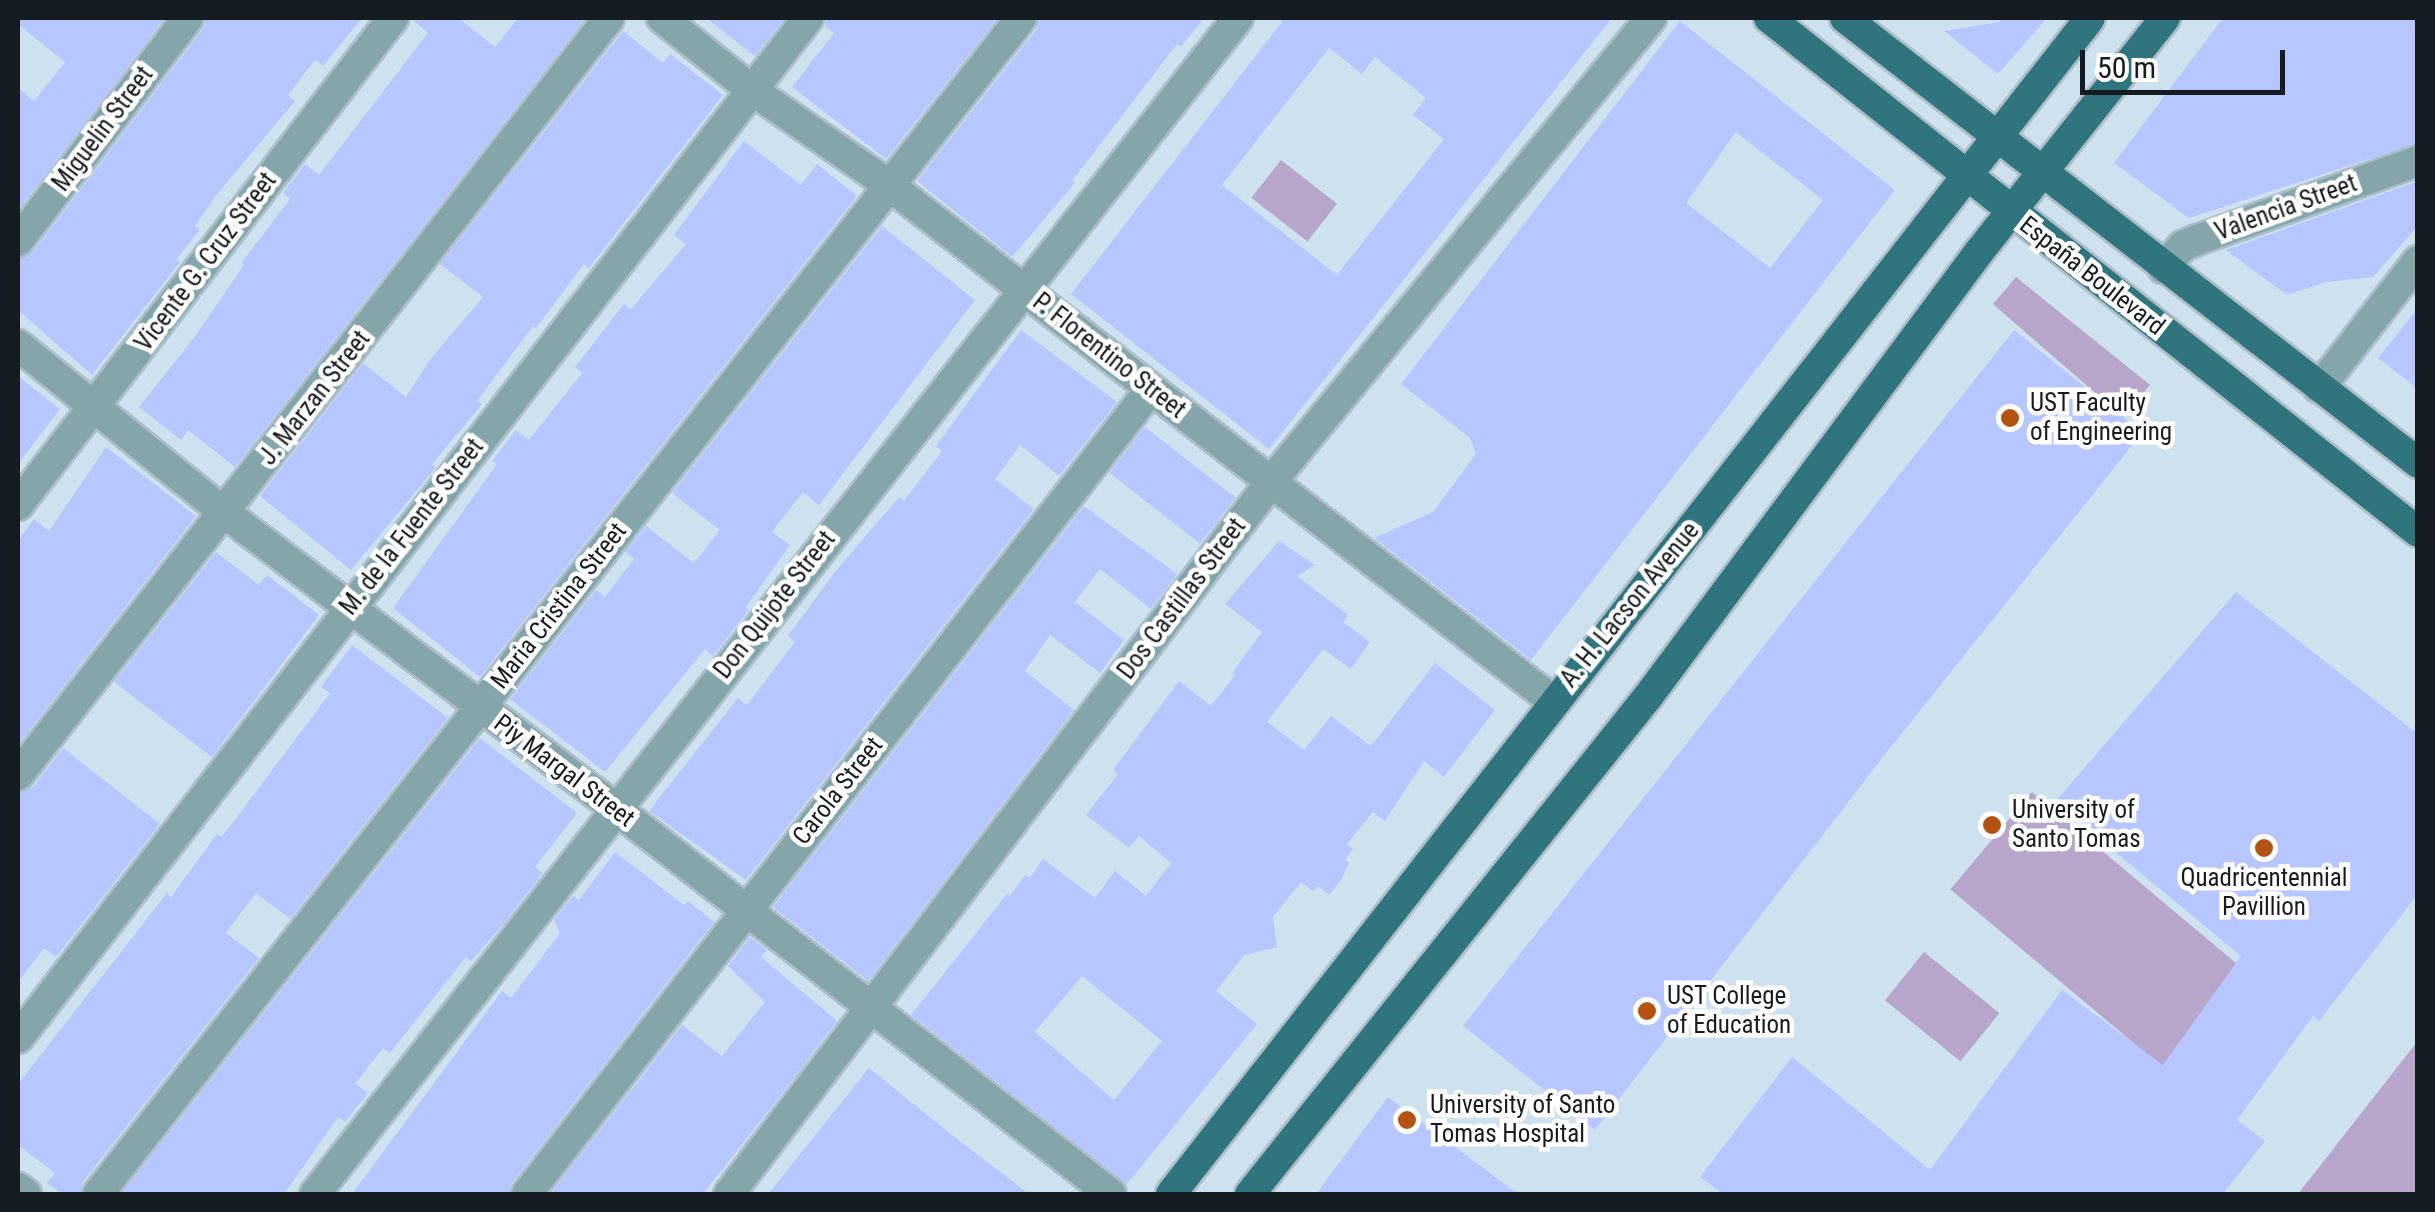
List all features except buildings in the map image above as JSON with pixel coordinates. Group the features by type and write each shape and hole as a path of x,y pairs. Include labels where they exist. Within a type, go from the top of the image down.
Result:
{"main road":[{"name":"España Boulevard","path":"1769,18 2418,532"},
{"name":"España Boulevard","path":"1845,18 2418,464"},
{"name":"A. H. Lacson Avenue","path":"1171,1194 2090,18"},
{"path":"1250,1194 1647,698 2042,171 2164,18"}],"street":[{"name":"Miguelin Street","path":"18,241 188,18"},
{"name":"Vicente G. Cruz Street","path":"18,505 393,18"},
{"name":"J. Marzan Street","path":"18,775 608,18"},
{"name":"P. Florentino Street","path":"662,18 752,90 889,185 1553,701"},
{"name":"M. de la Fuente Street","path":"18,1038 808,18"},
{"name":"Maria Cristina Street","path":"98,1194 1021,18"},
{"name":"Don Quijote Street","path":"315,1194 1238,18"},
{"name":"Dos Castillas Street","path":"729,1194 1271,482 1651,18"},
{"name":"Valencia Street","path":"2163,268 2172,255 2197,240 2418,160"},
{"path":"2320,388 2418,261"},
{"name":"Piy Margal Street","path":"18,345 225,513 615,808 1111,1194"},
{"name":"Carola Street","path":"527,1194 1151,388"},
{"path":"18,1188 26,1194"}],"shaded area":[{"path":"1281,160 1337,204 1307,242 1251,198"},
{"path":"2016,277 2150,385 2123,417 1993,304"},
{"path":"2032,792 2307,1023 2225,1120 1950,889"},
{"path":"1924,952 1999,1013 1960,1061 1885,1000"},
{"path":"2417,1042 2417,1194 2298,1194"}],"place":[{"name":"UST Faculty of Engineering","path":"2010,418"},
{"name":"University of Santo Tomas","path":"1992,825"},
{"name":"Quadricentennial Pavillion","path":"2264,848"},
{"name":"UST College of Education","path":"1647,1011"},
{"name":"University of Santo Tomas Hospital","path":"1407,1120"}]}
